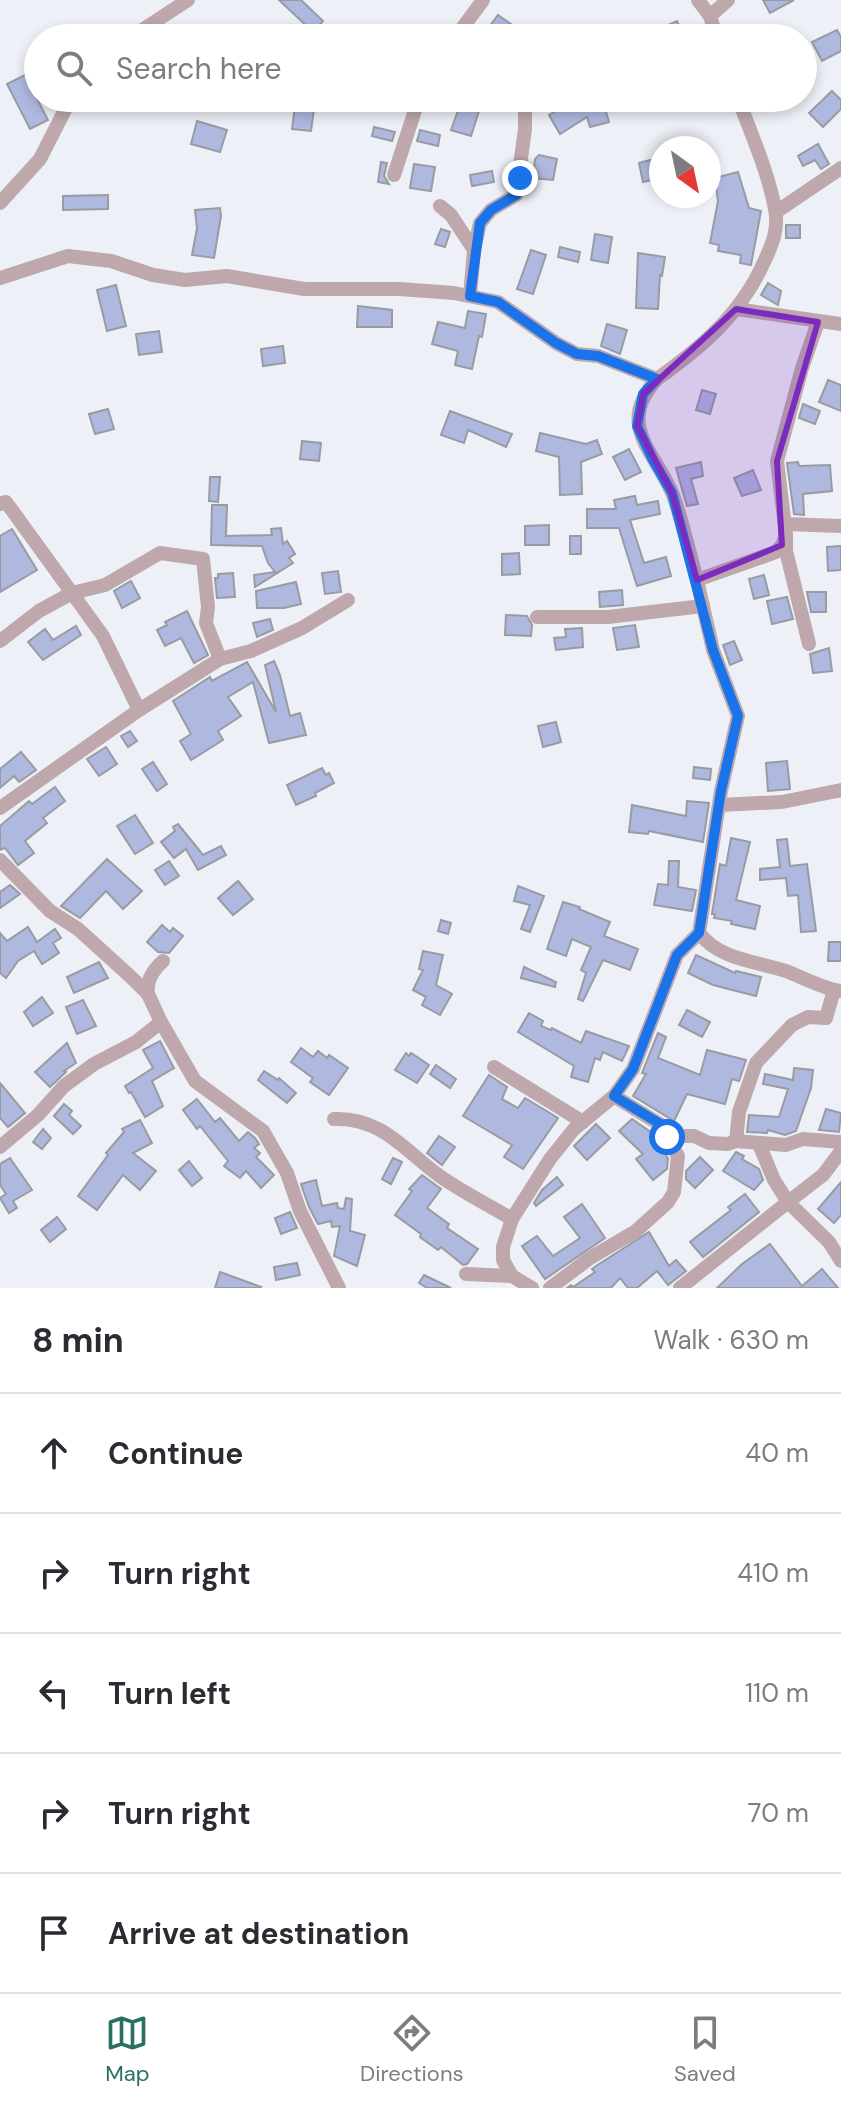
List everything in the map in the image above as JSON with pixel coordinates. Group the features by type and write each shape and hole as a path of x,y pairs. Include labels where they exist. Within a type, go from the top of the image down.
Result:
{"street":[{"path":"151,24 188,0"},
{"path":"465,24 483,0"},
{"path":"698,0 713,24"},
{"path":"710,16 728,0"},
{"path":"0,203 40,159 64,112"},
{"path":"394,175 414,112"},
{"path":"470,296 480,223 491,210 516,195 525,112"},
{"path":"512,1276 503,1260 503,1247 512,1219 550,1159 583,1122 614,1096 633,1069 677,955 699,933 719,805 738,716 713,650 672,493 637,426 643,394 657,379 701,347 736,309 752,289 776,236 776,212 743,112"},
{"path":"776,212 841,168"},
{"path":"440,206 451,215 474,250"},
{"path":"0,278 68,256 111,261 153,275 185,280 227,276 304,289 399,289 470,296 498,302 577,354 598,356 657,379"},
{"path":"736,309 841,324"},
{"path":"809,644 786,551 777,461 818,322"},
{"path":"0,504 6,502 103,636 139,710"},
{"path":"786,529 841,526"},
{"path":"697,580 776,552 782,545 786,529"},
{"path":"0,641 39,611 72,593 105,585 160,553 203,559 208,607 206,623 220,659"},
{"path":"0,808 139,710 220,659 251,651 348,600"},
{"path":"537,617 608,617 703,606"},
{"path":"719,805 782,802 841,790"},
{"path":"0,860 50,911 78,929 148,994"},
{"path":"699,933 708,945 735,958 785,971 838,991 826,1018 808,1017 792,1025 756,1063 739,1112 736,1141"},
{"path":"163,961 147,986 161,1022 195,1081 263,1131 287,1173 300,1211 339,1288"},
{"path":"0,1147 38,1115 64,1086 94,1064 136,1042 161,1022"},
{"path":"494,1067 583,1122"},
{"path":"614,1096 682,1136 694,1136 709,1143 728,1144 736,1141 786,1145 803,1139 841,1142"},
{"path":"334,1119 357,1119 377,1127 442,1177 512,1219"},
{"path":"550,1288 590,1258 636,1231 668,1202 674,1192 678,1156 667,1137 667,1128"},
{"path":"759,1144 774,1180 788,1202 829,1242 841,1261"},
{"path":"680,1288 753,1227 823,1175 841,1151"},
{"path":"829,1242 841,1229"},
{"path":"466,1274 512,1276 532,1288"}],"highlighted area":[{"path":"736,309 818,322 777,461 782,545 697,580 672,493 637,426 643,394"}],"building":[{"path":"279,0 301,0 323,21 320,24 304,24"},
{"path":"763,0 794,0 770,13"},
{"path":"498,15 511,24 491,24"},
{"path":"837,30 841,37 841,51 822,61 817,52 817,40"},
{"path":"24,76 24,112 44,112 48,120 30,129 7,84"},
{"path":"832,91 841,100 841,109 823,127 809,113 817,112 817,105"},
{"path":"294,112 314,112 311,131 292,129"},
{"path":"457,112 479,112 471,136 451,130"},
{"path":"554,112 606,112 609,122 590,127 587,117 560,134 549,115"},
{"path":"197,121 227,130 220,152 191,144"},
{"path":"374,127 395,132 392,141 372,136"},
{"path":"420,130 440,135 438,146 417,141"},
{"path":"818,144 829,164 821,169 815,160 803,166 798,156"},
{"path":"539,155 557,159 553,180 533,178 535,159"},
{"path":"649,160 649,181 643,182 639,163"},
{"path":"381,162 387,163 384,176 389,184 378,182"},
{"path":"414,164 435,167 431,191 410,188"},
{"path":"492,171 494,182 472,186 470,175"},
{"path":"738,172 749,208 761,211 751,265 740,263 741,255 718,251 719,245 710,243 717,208 721,208 721,176"},
{"path":"108,195 108,209 63,210 63,196"},
{"path":"220,208 214,258 192,255 197,228 195,210"},
{"path":"786,225 800,225 800,238 786,238"},
{"path":"441,229 450,232 445,247 435,244"},
{"path":"595,234 612,237 608,263 591,260"},
{"path":"560,247 580,252 578,262 558,257"},
{"path":"531,250 546,255 533,294 517,289"},
{"path":"638,253 665,257 660,275 658,309 636,308"},
{"path":"768,283 781,291 778,305 761,295"},
{"path":"116,285 126,326 107,331 97,290"},
{"path":"358,306 392,310 392,327 357,327"},
{"path":"468,311 486,314 472,369 455,365 458,351 432,344 438,322 465,328"},
{"path":"607,324 627,330 620,354 601,346"},
{"path":"159,331 162,352 139,355 136,334"},
{"path":"283,346 285,363 263,366 261,349"},
{"path":"828,380 841,385 841,411 819,402"},
{"path":"702,390 716,394 710,414 696,410"},
{"path":"803,404 820,411 815,424 799,418"},
{"path":"108,409 114,429 95,434 89,414"},
{"path":"450,411 512,434 506,447 468,430 464,443 441,435"},
{"path":"540,433 586,444 597,440 602,454 581,462 582,494 560,495 559,457 536,451"},
{"path":"302,441 321,443 319,461 300,459"},
{"path":"629,449 641,472 625,480 613,457"},
{"path":"701,462 703,476 691,479 698,504 687,506 676,468"},
{"path":"798,462 799,466 830,465 832,491 803,494 804,515 794,514 787,463"},
{"path":"753,470 761,490 742,496 734,478"},
{"path":"210,477 220,477 218,502 209,501"},
{"path":"635,496 637,505 658,501 660,514 630,520 644,563 666,557 671,576 637,586 619,528 587,528 587,509 616,509 614,500"},
{"path":"212,505 227,505 226,536 272,535 271,529 281,528 283,544 287,541 295,554 289,558 293,563 255,587 254,575 275,572 262,546 211,545"},
{"path":"549,525 549,545 525,545 525,526"},
{"path":"12,529 37,570 0,592 0,536"},
{"path":"570,536 581,536 581,554 570,554"},
{"path":"841,546 841,570 828,571 827,547"},
{"path":"519,553 520,574 502,575 502,554"},
{"path":"338,571 341,592 325,594 322,573"},
{"path":"233,573 235,597 217,598 215,578 218,574"},
{"path":"764,575 769,595 754,599 749,579"},
{"path":"131,581 140,598 122,608 114,591"},
{"path":"296,582 301,604 284,608 257,608 256,591"},
{"path":"622,590 623,605 600,607 599,592"},
{"path":"807,592 826,592 826,612 811,612"},
{"path":"787,597 793,619 772,624 767,601"},
{"path":"187,611 208,655 194,663 181,638 165,646 157,630 167,625 165,622"},
{"path":"506,615 527,616 532,625 531,636 505,635"},
{"path":"270,619 273,630 257,637 253,623"},
{"path":"635,625 639,647 617,650 613,628"},
{"path":"76,626 81,635 43,660 28,642 45,629 53,640"},
{"path":"582,628 583,647 556,650 554,638 566,637 565,629"},
{"path":"734,641 742,660 730,665 723,645"},
{"path":"829,648 832,671 813,673 810,654"},
{"path":"274,661 290,716 300,713 306,735 269,743 253,682 228,697 241,716 218,731 223,740 191,760 180,741 191,734 173,701 210,677 212,681 247,662 276,712 265,665"},
{"path":"556,722 561,742 543,747 538,726"},
{"path":"130,731 137,741 128,747 121,736"},
{"path":"106,747 117,764 99,776 87,759"},
{"path":"21,752 36,770 19,782 14,776 0,788 0,769"},
{"path":"787,761 790,789 768,791 766,763"},
{"path":"153,762 167,784 157,791 142,769"},
{"path":"694,767 711,769 710,780 693,778"},
{"path":"322,768 334,783 296,805 287,785"},
{"path":"55,787 65,801 43,818 47,823 25,841 34,853 18,865 5,848 0,850 0,826 29,801 32,804"},
{"path":"687,801 709,803 703,842 649,831 648,834 629,832 632,805 686,816"},
{"path":"135,815 153,843 135,854 117,826"},
{"path":"178,824 203,855 221,846 226,855 198,870 186,849 174,858 161,842 175,831 173,827"},
{"path":"731,838 750,842 736,900 760,906 755,929 731,924 732,921 714,918 715,914 712,914 720,864 726,866"},
{"path":"787,839 790,866 807,864 816,931 801,932 798,895 788,896 786,878 760,880 760,869 780,867 777,840"},
{"path":"107,859 142,891 123,909 106,891 80,918 61,906"},
{"path":"169,861 179,876 165,885 155,870"},
{"path":"669,861 679,861 678,887 696,890 692,911 654,905 658,884 668,885"},
{"path":"238,881 253,899 233,915 218,898"},
{"path":"10,885 20,894 0,908 0,892"},
{"path":"518,886 544,896 530,932 521,929 530,905 514,901"},
{"path":"563,902 610,922 604,936 638,949 630,970 603,960 583,1001 578,999 586,973 581,970 591,947 572,939 566,956 547,949"},
{"path":"441,920 451,923 448,934 438,931"},
{"path":"162,925 170,932 173,928 183,936 169,953 158,952 147,942"},
{"path":"28,927 37,942 55,929 61,938 53,943 59,953 42,964 34,951 18,961 6,978 0,973 0,933 7,941"},
{"path":"829,942 841,942 841,961 828,961"},
{"path":"423,951 443,955 436,985 452,994 440,1015 422,1005 426,997 413,990 423,970 419,969"},
{"path":"696,955 735,973 761,977 756,996 713,985 688,973"},
{"path":"99,962 108,978 74,993 67,977"},
{"path":"524,967 556,982 555,987 521,978"},
{"path":"42,997 53,1013 33,1026 24,1012"},
{"path":"83,1000 96,1026 77,1034 66,1007"},
{"path":"687,1010 710,1022 702,1037 679,1025"},
{"path":"529,1013 543,1021 541,1026 552,1028 581,1043 586,1031 629,1046 622,1061 603,1052 600,1060 595,1058 588,1082 571,1077 574,1066 518,1032"},
{"path":"658,1033 666,1037 658,1058 700,1075 707,1050 746,1060 739,1081 732,1079 725,1104 687,1094 674,1121 633,1096 646,1074 642,1073"},
{"path":"160,1041 174,1068 152,1081 163,1106 145,1117 125,1086 153,1068 143,1050"},
{"path":"67,1043 76,1063 50,1087 35,1072"},
{"path":"301,1048 313,1057 318,1051 327,1058 329,1055 348,1068 329,1095 310,1082 313,1078 291,1062"},
{"path":"406,1053 429,1065 417,1083 395,1070"},
{"path":"436,1065 456,1079 450,1088 430,1074"},
{"path":"794,1068 813,1070 811,1088 796,1131 785,1135 768,1130 767,1133 747,1132 749,1115 779,1117 788,1089 763,1084 765,1074 793,1080"},
{"path":"264,1071 279,1078 296,1093 287,1103 258,1080"},
{"path":"489,1075 507,1087 502,1099 518,1108 525,1098 558,1118 523,1169 504,1157 512,1145 463,1116"},
{"path":"0,1083 25,1113 8,1127 0,1118"},
{"path":"197,1099 215,1122 220,1118 239,1141 248,1132 255,1138 259,1144 254,1148 260,1153 256,1157 274,1175 261,1188 246,1171 240,1178 224,1166 228,1161 183,1110"},
{"path":"64,1104 72,1111 69,1115 81,1126 73,1134 54,1116"},
{"path":"826,1109 841,1113 839,1132 819,1130"},
{"path":"632,1119 655,1135 653,1137 668,1158 667,1169 653,1180 636,1159 643,1154 619,1131"},
{"path":"140,1120 152,1143 133,1153 156,1171 140,1190 123,1175 97,1210 78,1196 124,1132 122,1129"},
{"path":"596,1124 610,1138 587,1160 574,1146"},
{"path":"43,1129 51,1138 42,1149 33,1142"},
{"path":"439,1136 455,1147 442,1165 427,1153"},
{"path":"736,1152 759,1169 763,1180 754,1190 723,1171"},
{"path":"700,1157 713,1170 695,1188 686,1179 686,1171"},
{"path":"10,1158 32,1190 13,1201 17,1208 9,1213 0,1198 6,1194 0,1185 0,1164"},
{"path":"393,1158 402,1162 391,1184 382,1179"},
{"path":"189,1161 202,1178 192,1186 179,1170"},
{"path":"422,1175 441,1189 427,1208 449,1224 447,1228 478,1249 467,1264 463,1265 441,1247 438,1250 395,1215 412,1191 409,1189"},
{"path":"557,1177 563,1185 536,1206 534,1203 542,1190"},
{"path":"316,1180 322,1206 337,1203 338,1208 344,1209 346,1198 352,1199 350,1231 365,1235 357,1266 334,1256 340,1226 332,1227 331,1221 318,1224 309,1207 301,1184"},
{"path":"841,1182 841,1215 834,1223 818,1209"},
{"path":"745,1194 759,1212 703,1257 690,1242 731,1210 728,1207"},
{"path":"582,1204 605,1238 545,1279 522,1246 537,1236 553,1256 580,1238 564,1217"},
{"path":"290,1212 297,1228 281,1234 275,1218"},
{"path":"57,1217 66,1229 50,1242 41,1230"},
{"path":"649,1232 669,1266 676,1260 686,1271 668,1285 657,1271 637,1288 628,1288 620,1278 611,1288 567,1288 595,1272 592,1269"},
{"path":"770,1244 802,1286 822,1269 838,1288 717,1288 742,1264"},
{"path":"297,1263 300,1275 276,1280 274,1267"},
{"path":"220,1272 261,1287 215,1288"},
{"path":"424,1275 451,1288 427,1288 419,1283"}],"route":[{"path":"520,178 516,195 491,210 480,223 470,296 498,302 577,354 598,356 657,379 643,394 637,426 672,493 713,650 738,716 721,791 699,933 677,955 633,1069 614,1096 667,1128 667,1137"}]}
